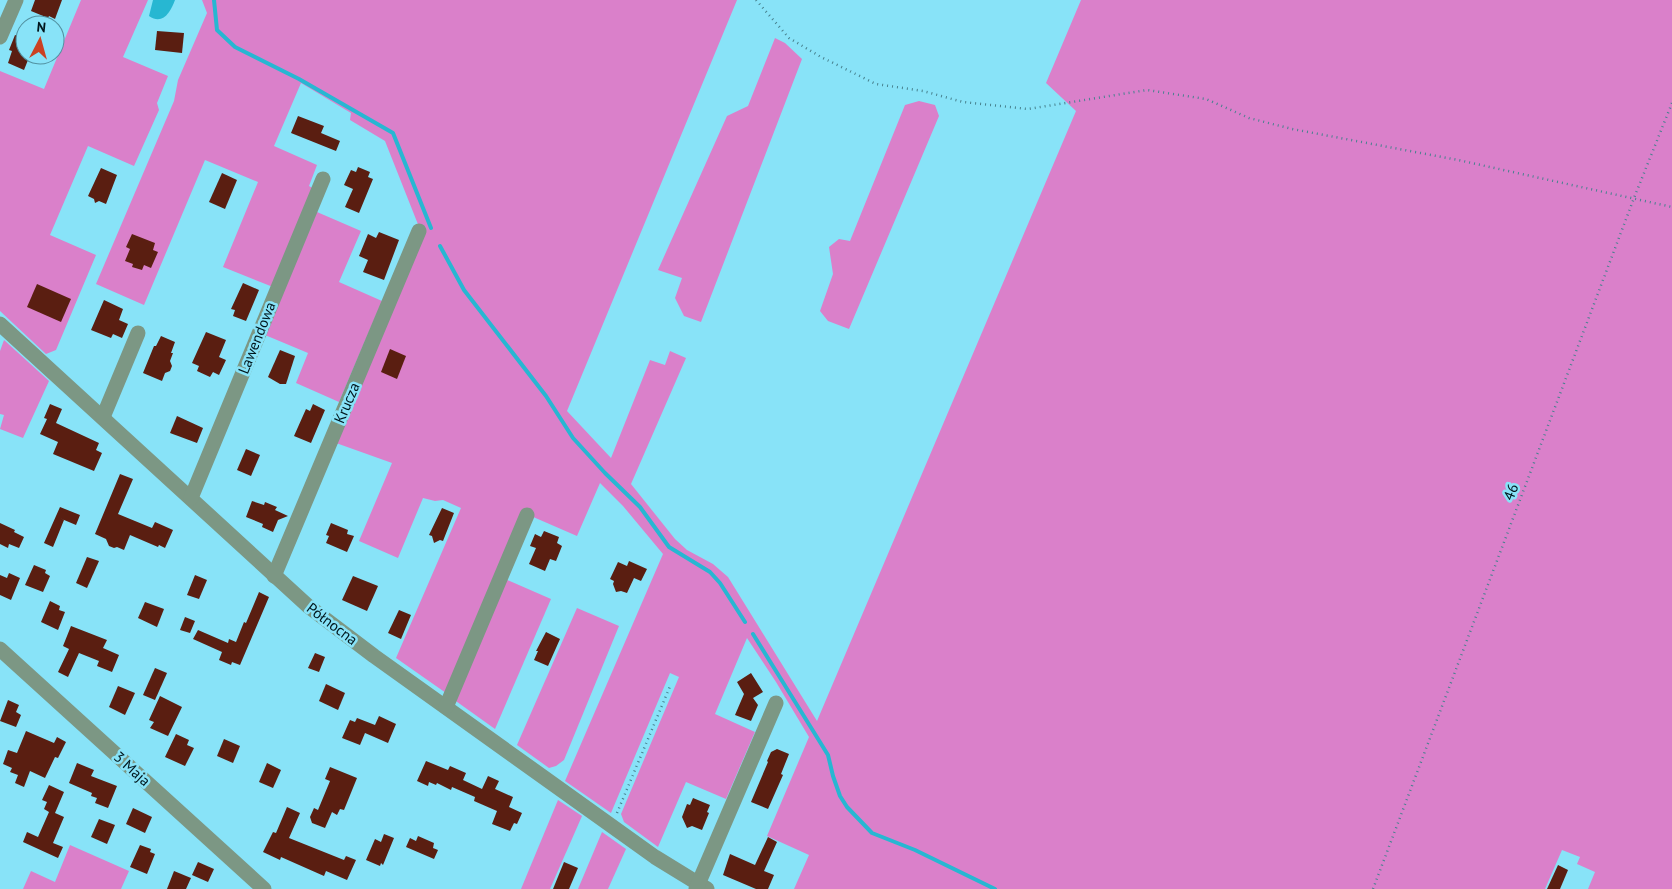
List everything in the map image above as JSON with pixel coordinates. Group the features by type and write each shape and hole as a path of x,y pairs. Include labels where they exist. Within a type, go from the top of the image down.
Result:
{"street":[{"path":"0,37 16,0"},
{"name":"Lawendowa","path":"191,498 323,178"},
{"name":"Krucza","path":"274,576 419,231"},
{"name":"Północna","path":"0,324 308,606 655,857 700,887"},
{"path":"103,417 138,333"},
{"path":"446,707 527,515"},
{"name":"3 Maja","path":"0,649 264,889"},
{"path":"700,887 776,703"}],"path":[{"path":"756,0 789,38 821,57 876,84 922,91 963,102 1028,109 1147,90 1206,99 1249,118 1292,129 1458,160 1672,207"},
{"name":"46","path":"1373,889 1634,198 1672,103"},
{"path":"612,826 671,684"}],"shaded area":[{"path":"81,0 148,0 123,57 168,76 157,103 159,110 134,166 88,146 50,235 96,255 56,350 46,354 0,311 0,71 44,89 54,65 65,65 65,38"},
{"path":"202,0 737,0 567,411 611,458 650,360 665,365 670,351 686,358 631,484 675,539 687,550 713,564 728,577 817,721 1076,111 1046,83 1081,0 1672,0 1672,889 1588,889 1595,872 1577,864 1580,857 1562,850 1545,889 794,889 809,855 767,836 809,737 747,638 715,714 755,732 726,799 686,782 658,847 624,822 621,814 679,677 670,673 611,813 565,781 663,554 623,506 600,483 577,536 524,513 446,693 396,658 461,508 443,500 435,501 423,498 398,558 359,541 392,463 336,443 423,237 385,141 350,120 351,113 301,83 274,146 317,165 309,186 314,189 273,287 223,267 258,182 205,160 144,305 96,284 174,101 178,80 207,13"},
{"path":"775,38 785,43 802,59 701,322 684,316 675,298 682,278 658,270 727,116 748,106"},
{"path":"919,101 935,105 939,116 849,329 828,321 820,311 833,274 829,247 839,239 850,241 905,105"},
{"path":"317,212 361,231 339,282 382,301 339,402 296,383 308,353 265,335"},
{"path":"4,340 49,381 23,438 0,429 4,415 0,414 0,351"},
{"path":"505,579 551,599 495,729 453,699"},
{"path":"577,608 619,626 564,760 556,766 549,768 517,745"},
{"path":"558,800 582,816 550,889 521,889"},
{"path":"602,832 626,849 608,889 578,889"},
{"path":"70,845 129,871 121,889 23,889 31,871 55,882"}],"water":[{"path":"153,0 175,0 166,16 154,19 149,16"}],"building":[{"path":"35,0 62,0 56,15 41,15 31,11"},
{"path":"157,31 184,33 182,53 155,50"},
{"path":"15,35 15,65 26,65 24,70 8,63 12,51 9,50"},
{"path":"298,116 324,126 321,133 340,141 336,151 291,133"},
{"path":"358,167 370,172 368,177 373,179 359,213 345,207 353,189 344,185 351,170 356,172"},
{"path":"101,168 117,175 106,204 99,201 95,203 94,199 88,196"},
{"path":"222,173 237,180 225,209 209,202"},
{"path":"379,232 399,240 384,280 363,272 368,260 359,256 368,234 376,238"},
{"path":"132,234 155,243 153,250 158,252 151,268 144,265 142,270 132,267 133,264 125,261 130,249 126,247"},
{"path":"243,283 259,290 246,321 233,316 235,310 231,309"},
{"path":"37,284 71,299 61,322 27,307"},
{"path":"104,300 123,309 119,320 128,324 122,338 113,334 111,338 91,330"},
{"path":"206,332 226,340 219,357 226,360 219,375 213,372 210,377 197,371 199,366 192,363"},
{"path":"161,336 175,342 170,361 172,366 170,371 165,373 162,381 143,373 154,346 156,346"},
{"path":"390,349 406,356 397,379 381,372"},
{"path":"280,350 295,356 286,384 280,384 268,377"},
{"path":"50,404 62,409 56,423 99,443 96,450 102,453 94,471 53,454 58,442 40,434 47,419 44,418"},
{"path":"313,404 325,410 311,443 294,436 306,409 310,411"},
{"path":"177,416 203,428 197,443 170,433"},
{"path":"246,449 260,455 251,476 237,470"},
{"path":"120,474 133,479 118,514 152,528 155,522 173,530 165,548 130,535 124,550 117,547 114,548 109,546 106,539 95,534"},
{"path":"252,501 264,505 265,502 277,507 275,510 288,516 278,520 273,532 262,527 263,524 246,517"},
{"path":"60,507 80,515 76,525 57,517 64,520 53,547 44,543"},
{"path":"442,508 454,513 443,541 440,540 434,543 432,536 429,535"},
{"path":"0,523 15,530 14,532 24,537 19,548 9,544 8,548 0,544"},
{"path":"331,523 348,530 347,534 354,536 347,552 326,543 329,536 326,535"},
{"path":"544,531 559,537 557,543 562,546 556,561 550,559 545,571 529,564 536,548 530,546 535,534 541,537"},
{"path":"87,557 99,561 87,588 76,583"},
{"path":"629,561 647,569 641,581 634,578 627,593 616,592 613,584 614,581 610,579 618,562 627,566"},
{"path":"34,565 46,570 45,573 50,576 43,592 25,585"},
{"path":"9,573 20,578 11,600 0,595 0,575 7,578"},
{"path":"195,575 207,580 199,599 187,595"},
{"path":"353,576 378,586 367,611 342,600"},
{"path":"259,592 269,597 240,665 232,662 231,665 219,660 222,652 193,639 198,630 228,643 229,639 236,642"},
{"path":"50,601 60,606 59,610 65,612 58,630 41,622"},
{"path":"145,602 164,609 157,627 138,618"},
{"path":"399,610 411,615 401,639 388,633"},
{"path":"185,617 195,621 190,633 180,630"},
{"path":"71,626 107,640 103,648 119,655 112,672 97,666 99,661 79,653 68,677 58,672 69,649 63,646"},
{"path":"546,632 560,639 548,666 534,660 538,651 536,651"},
{"path":"315,653 325,657 319,672 308,668"},
{"path":"155,668 167,673 155,700 143,695"},
{"path":"751,673 763,692 753,698 758,705 751,721 735,715 744,694 737,682"},
{"path":"326,684 345,693 338,710 319,701"},
{"path":"118,686 135,693 125,715 109,707"},
{"path":"160,696 182,707 168,736 150,728 154,722 149,720"},
{"path":"8,700 19,705 16,712 21,715 16,727 0,721"},
{"path":"379,716 396,724 388,743 365,733 360,745 342,738 350,720 355,722 357,718 375,725"},
{"path":"26,731 54,743 57,737 66,742 58,758 55,757 45,778 30,771 24,787 15,783 18,775 10,772 12,768 3,764 8,750 17,753"},
{"path":"176,734 189,740 187,745 194,748 185,766 165,757"},
{"path":"224,739 240,746 233,763 217,756"},
{"path":"777,749 789,754 781,774 783,775 768,809 751,802 771,752"},
{"path":"426,761 448,770 450,766 466,773 463,780 482,789 488,776 499,781 495,789 513,797 509,807 522,813 517,824 514,823 510,831 492,824 497,811 474,801 475,797 452,787 451,790 437,783 436,785 429,782 428,786 417,781"},
{"path":"77,763 94,770 91,776 117,786 108,808 95,803 97,798 91,796 92,793 69,783"},
{"path":"267,763 281,770 273,788 259,782"},
{"path":"330,767 357,778 344,810 340,809 337,815 332,812 325,828 312,823 310,817 314,808 318,810 330,781 325,779"},
{"path":"49,785 64,792 55,813 64,817 53,843 63,847 58,858 23,842 27,832 38,837 49,812 44,809 47,802 42,800"},
{"path":"693,798 710,805 702,830 692,826 687,828 682,817 687,804 690,805"},
{"path":"287,807 300,813 289,838 344,860 346,856 356,860 347,880 326,871 324,876 281,857 280,860 263,852 273,832 276,833"},
{"path":"133,808 152,817 145,833 126,824"},
{"path":"99,819 115,825 107,844 91,837"},
{"path":"384,834 394,838 383,865 381,863 380,866 366,860 375,839 381,842"},
{"path":"418,836 434,843 433,848 438,850 434,859 406,847 410,838 416,841"},
{"path":"768,837 777,842 764,871 774,875 768,889 756,889 723,875 730,854 755,865"},
{"path":"140,845 151,849 150,852 155,854 147,874 130,867"},
{"path":"198,862 214,869 208,882 192,875"},
{"path":"564,862 578,868 569,889 553,889"},
{"path":"1558,865 1568,870 1560,889 1547,889"},
{"path":"174,871 191,878 186,889 167,889"}],"waterway":[{"path":"214,0 217,30 235,47 299,79 393,133 431,228"},
{"path":"440,246 464,290 546,396 573,438 640,507 669,547 710,572 720,583 745,622"},
{"path":"753,634 828,755 840,796 847,807 872,833 915,850 995,889"}]}
